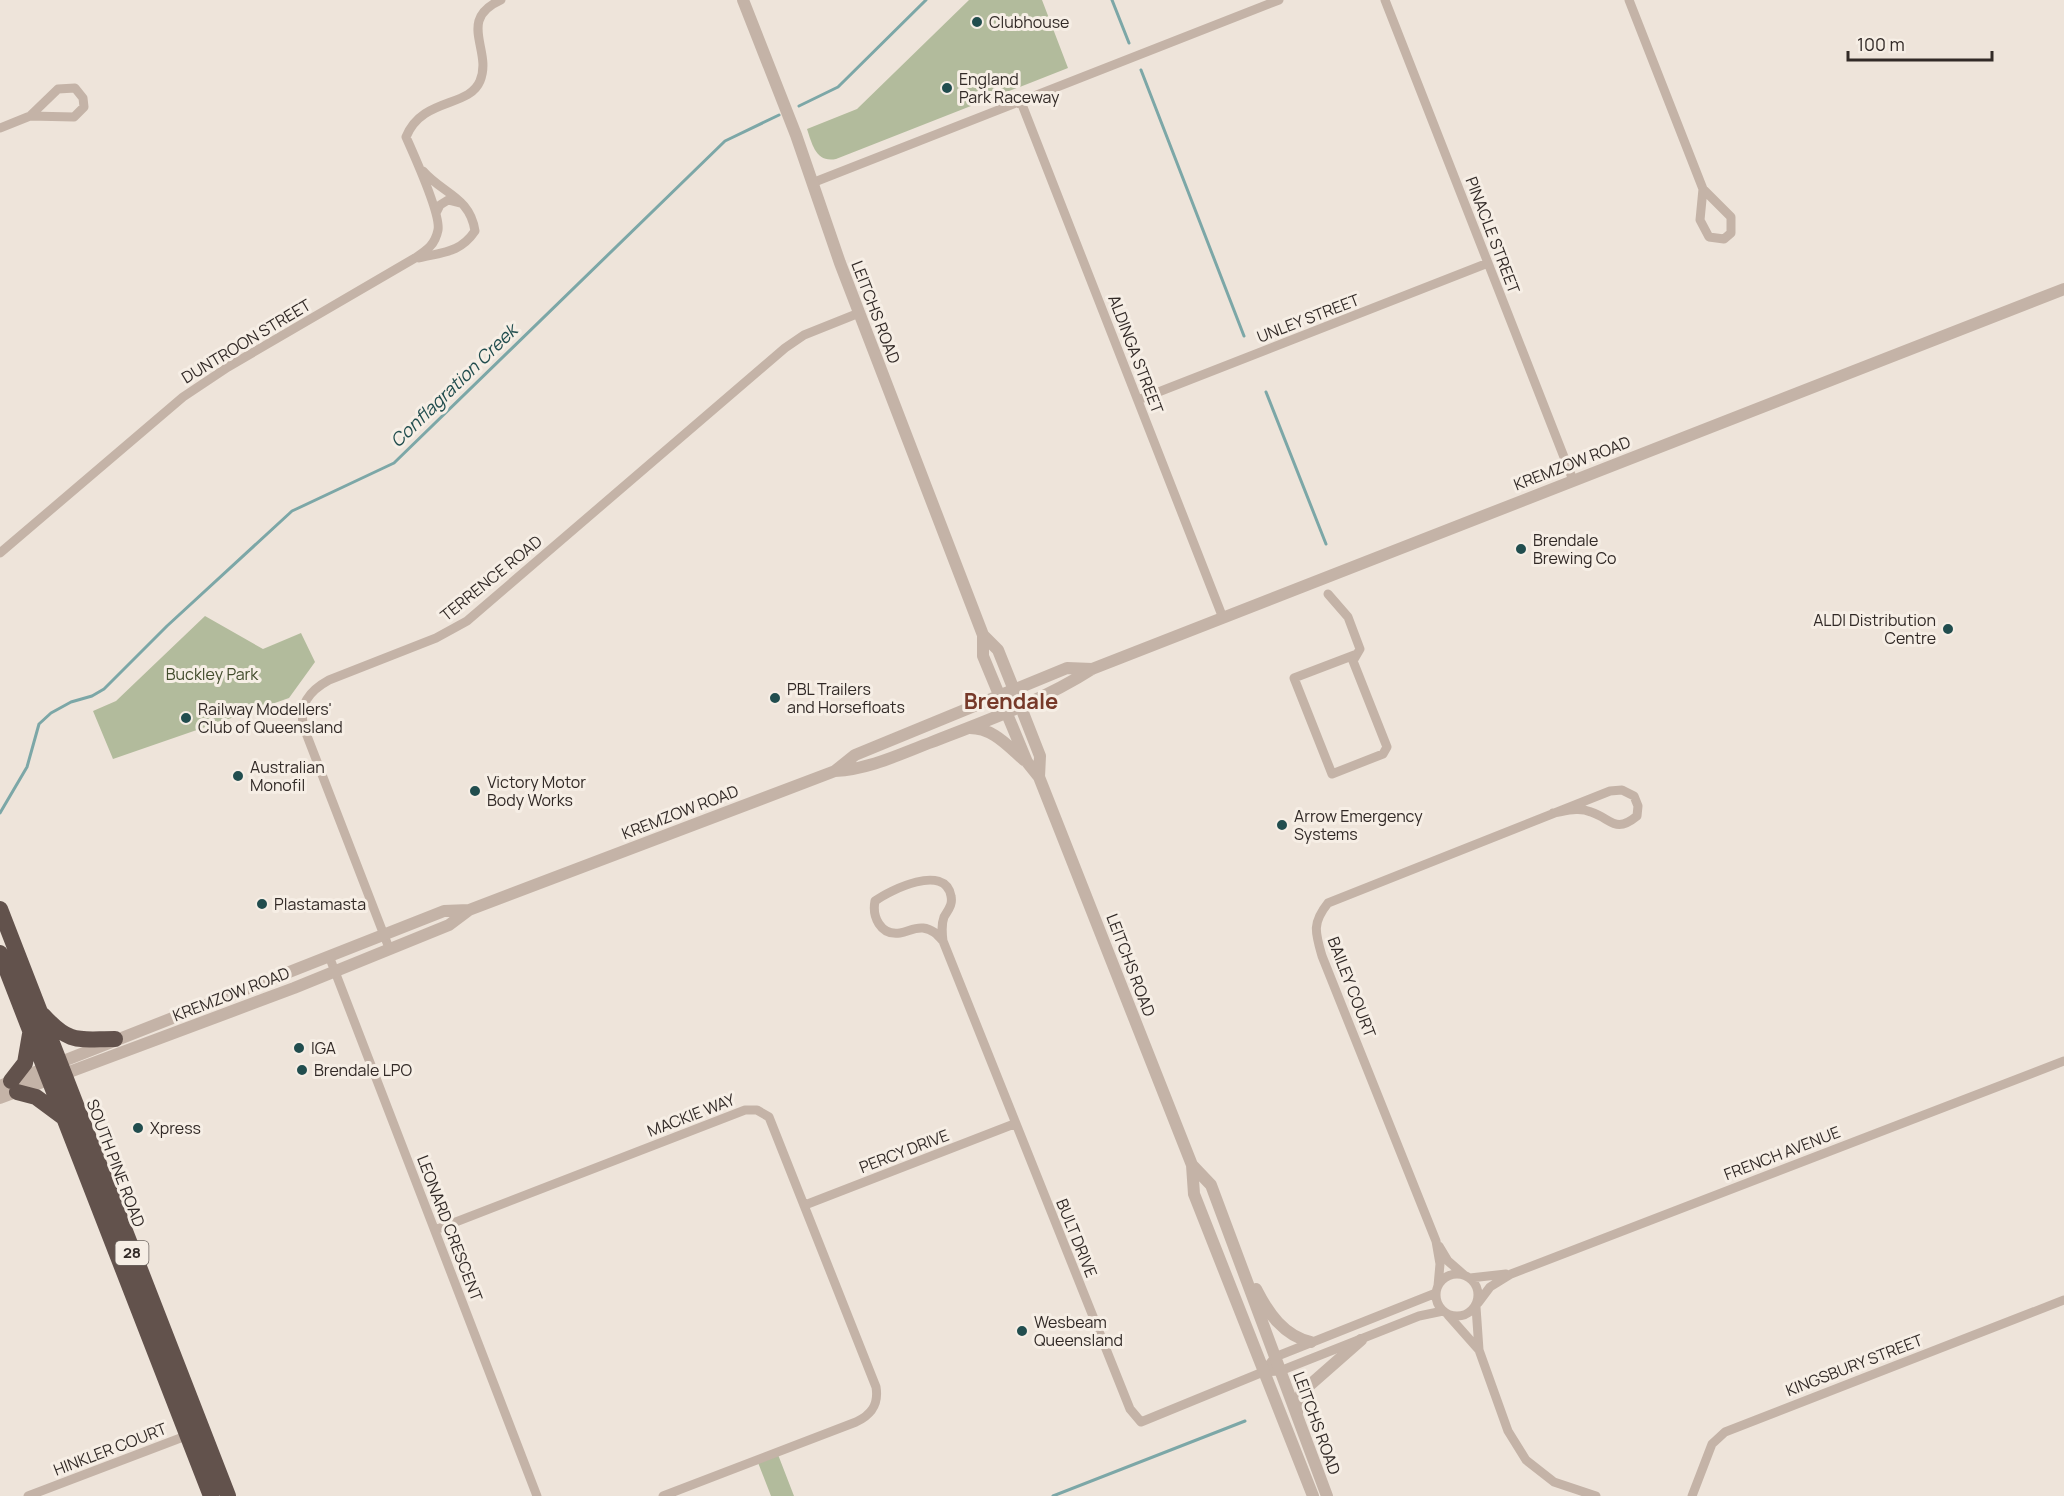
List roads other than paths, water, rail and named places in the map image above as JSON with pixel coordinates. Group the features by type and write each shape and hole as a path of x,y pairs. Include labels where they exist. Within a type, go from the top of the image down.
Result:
{"highway":[{"name":"SOUTH PINE ROAD","path":"0,909 39,1010 64,1117 195,1432 228,1496"},
{"name":"SOUTH PINE ROAD","path":"0,953 31,1032 54,1072 195,1432 211,1496"},
{"path":"39,1010 53,1026 77,1040 115,1039"},
{"path":"31,1032 25,1063 9,1086 36,1097 64,1117"}],"street":[{"name":"DUNTROON STREET","path":"0,553 183,397 228,367 416,258 432,246 439,228 436,213 406,137 412,123 421,114 472,92 480,83 483,72 477,36 478,22 488,6 501,0"},
{"name":"LEITCHS ROAD","path":"743,0 777,84 859,313 983,635 983,656 1027,762 1040,777 1192,1165 1194,1194 1313,1496"},
{"path":"812,183 1280,0"},
{"name":"PINACLE STREET","path":"1385,0 1573,480"},
{"path":"1629,0 1703,189 1702,227 1710,237 1724,239 1731,233 1731,217 1703,189"},
{"path":"0,128 30,116 58,89 75,88 83,98 84,107 74,117 30,116"},
{"name":"ALDINGA STREET","path":"1021,102 1223,618"},
{"path":"416,258 455,251 467,243 475,231 473,218 464,203 431,180 418,164"},
{"path":"436,213 440,205 448,200 464,203"},
{"name":"UNLEY STREET","path":"1138,400 1488,263"},
{"name":"KREMZOW ROAD","path":"0,1098 9,1086 294,988 449,925 469,910 835,771 861,769 967,729 1071,682 1092,669 2064,290"},
{"name":"TERRENCE ROAD","path":"389,948 304,728 302,710 311,693 329,680 456,628 785,348 810,332 859,313"},
{"path":"1328,594 1348,617 1360,649 1353,661 1387,747 1383,754 1332,774 1294,678 1357,654"},
{"name":"LEITCHS ROAD","path":"983,635 998,650 1040,756 1040,777"},
{"name":"KREMZOW ROAD","path":"835,771 855,755 1067,668 1092,669"},
{"path":"967,729 979,728 997,735 1027,762"},
{"name":"BAILEY COURT","path":"1467,1276 1448,1261 1436,1241 1322,957 1316,936 1317,917 1328,903 1610,790 1622,790 1634,796 1638,806 1637,816 1626,824 1616,825 1590,811 1553,813"},
{"path":"927,879 938,880 945,884 951,895 951,906 942,927 942,941 934,931 924,928 899,934 888,932 878,923 872,912 874,901 885,894 927,879"},
{"name":"KREMZOW ROAD","path":"54,1072 115,1039 383,934 444,911 469,910"},
{"name":"BULT DRIVE","path":"942,941 1130,1409 1141,1422 1263,1372"},
{"name":"LEONARD CRESCENT","path":"329,956 537,1496"},
{"name":"FRENCH AVENUE","path":"1477,1305 1490,1287 1511,1274 2064,1061"},
{"name":"MACKIE WAY","path":"435,1230 752,1109 763,1112 772,1120 876,1387 875,1405 869,1414 856,1422 663,1496"},
{"name":"PERCY DRIVE","path":"805,1205 1014,1124"},
{"name":"LEITCHS ROAD","path":"1192,1165 1211,1185 1327,1496"},
{"name":"BAILEY COURT","path":"1436,1241 1440,1264 1437,1290"},
{"path":"1232,1242 1262,1300 1278,1323 1294,1338 1311,1342"},
{"name":"FRENCH AVENUE","path":"1467,1276 1511,1274"},
{"path":"1479,1350 1436,1300 1437,1290 1446,1277 1467,1276 1478,1289 1479,1350 1508,1431 1526,1460 1554,1482 1596,1496"},
{"path":"1263,1372 1275,1357 1437,1290"},
{"name":"KINGSBURY STREET","path":"1692,1496 1712,1444 1725,1432 2064,1300"},
{"path":"1263,1372 1280,1371 1419,1316 1446,1313 1462,1316 1477,1305"},
{"path":"1297,1415 1298,1400 1303,1391 1361,1340"},
{"name":"HINKLER COURT","path":"28,1496 195,1432"}],"waterway":[{"name":"Conflagration Creek","path":"799,106 838,87 926,0"},
{"path":"1112,0 1129,43"},
{"path":"1141,70 1244,336"},
{"name":"Conflagration Creek","path":"0,813 27,767 39,724 51,713 104,689 167,626 292,511 394,463 725,141 779,115"},
{"path":"1266,392 1326,544"},
{"path":"1053,1496 1245,1421"}],"place":[{"name":"Clubhouse","path":"977,22"},
{"name":"England Park Raceway","path":"947,88"},
{"name":"Brendale Brewing Co","path":"1521,549"},
{"name":"ALDI Distribution Centre","path":"1948,629"},
{"name":"PBL Trailers and Horsefloats","path":"775,698"},
{"name":"Railway Modellers' Club of Queensland","path":"186,718"},
{"name":"Australian Monofil","path":"238,776"},
{"name":"Victory Motor Body Works","path":"475,791"},
{"name":"Arrow Emergency Systems","path":"1282,825"},
{"name":"Plastamasta","path":"262,904"},
{"name":"IGA","path":"299,1048"},
{"name":"Brendale LPO","path":"302,1070"},
{"name":"Xpress","path":"138,1128"},
{"name":"Wesbeam Queensland","path":"1022,1331"}],"district":[{"name":"Brendale","path":"1011,701"}],"park label":[{"name":"Buckley Park","path":"212,674"}]}
